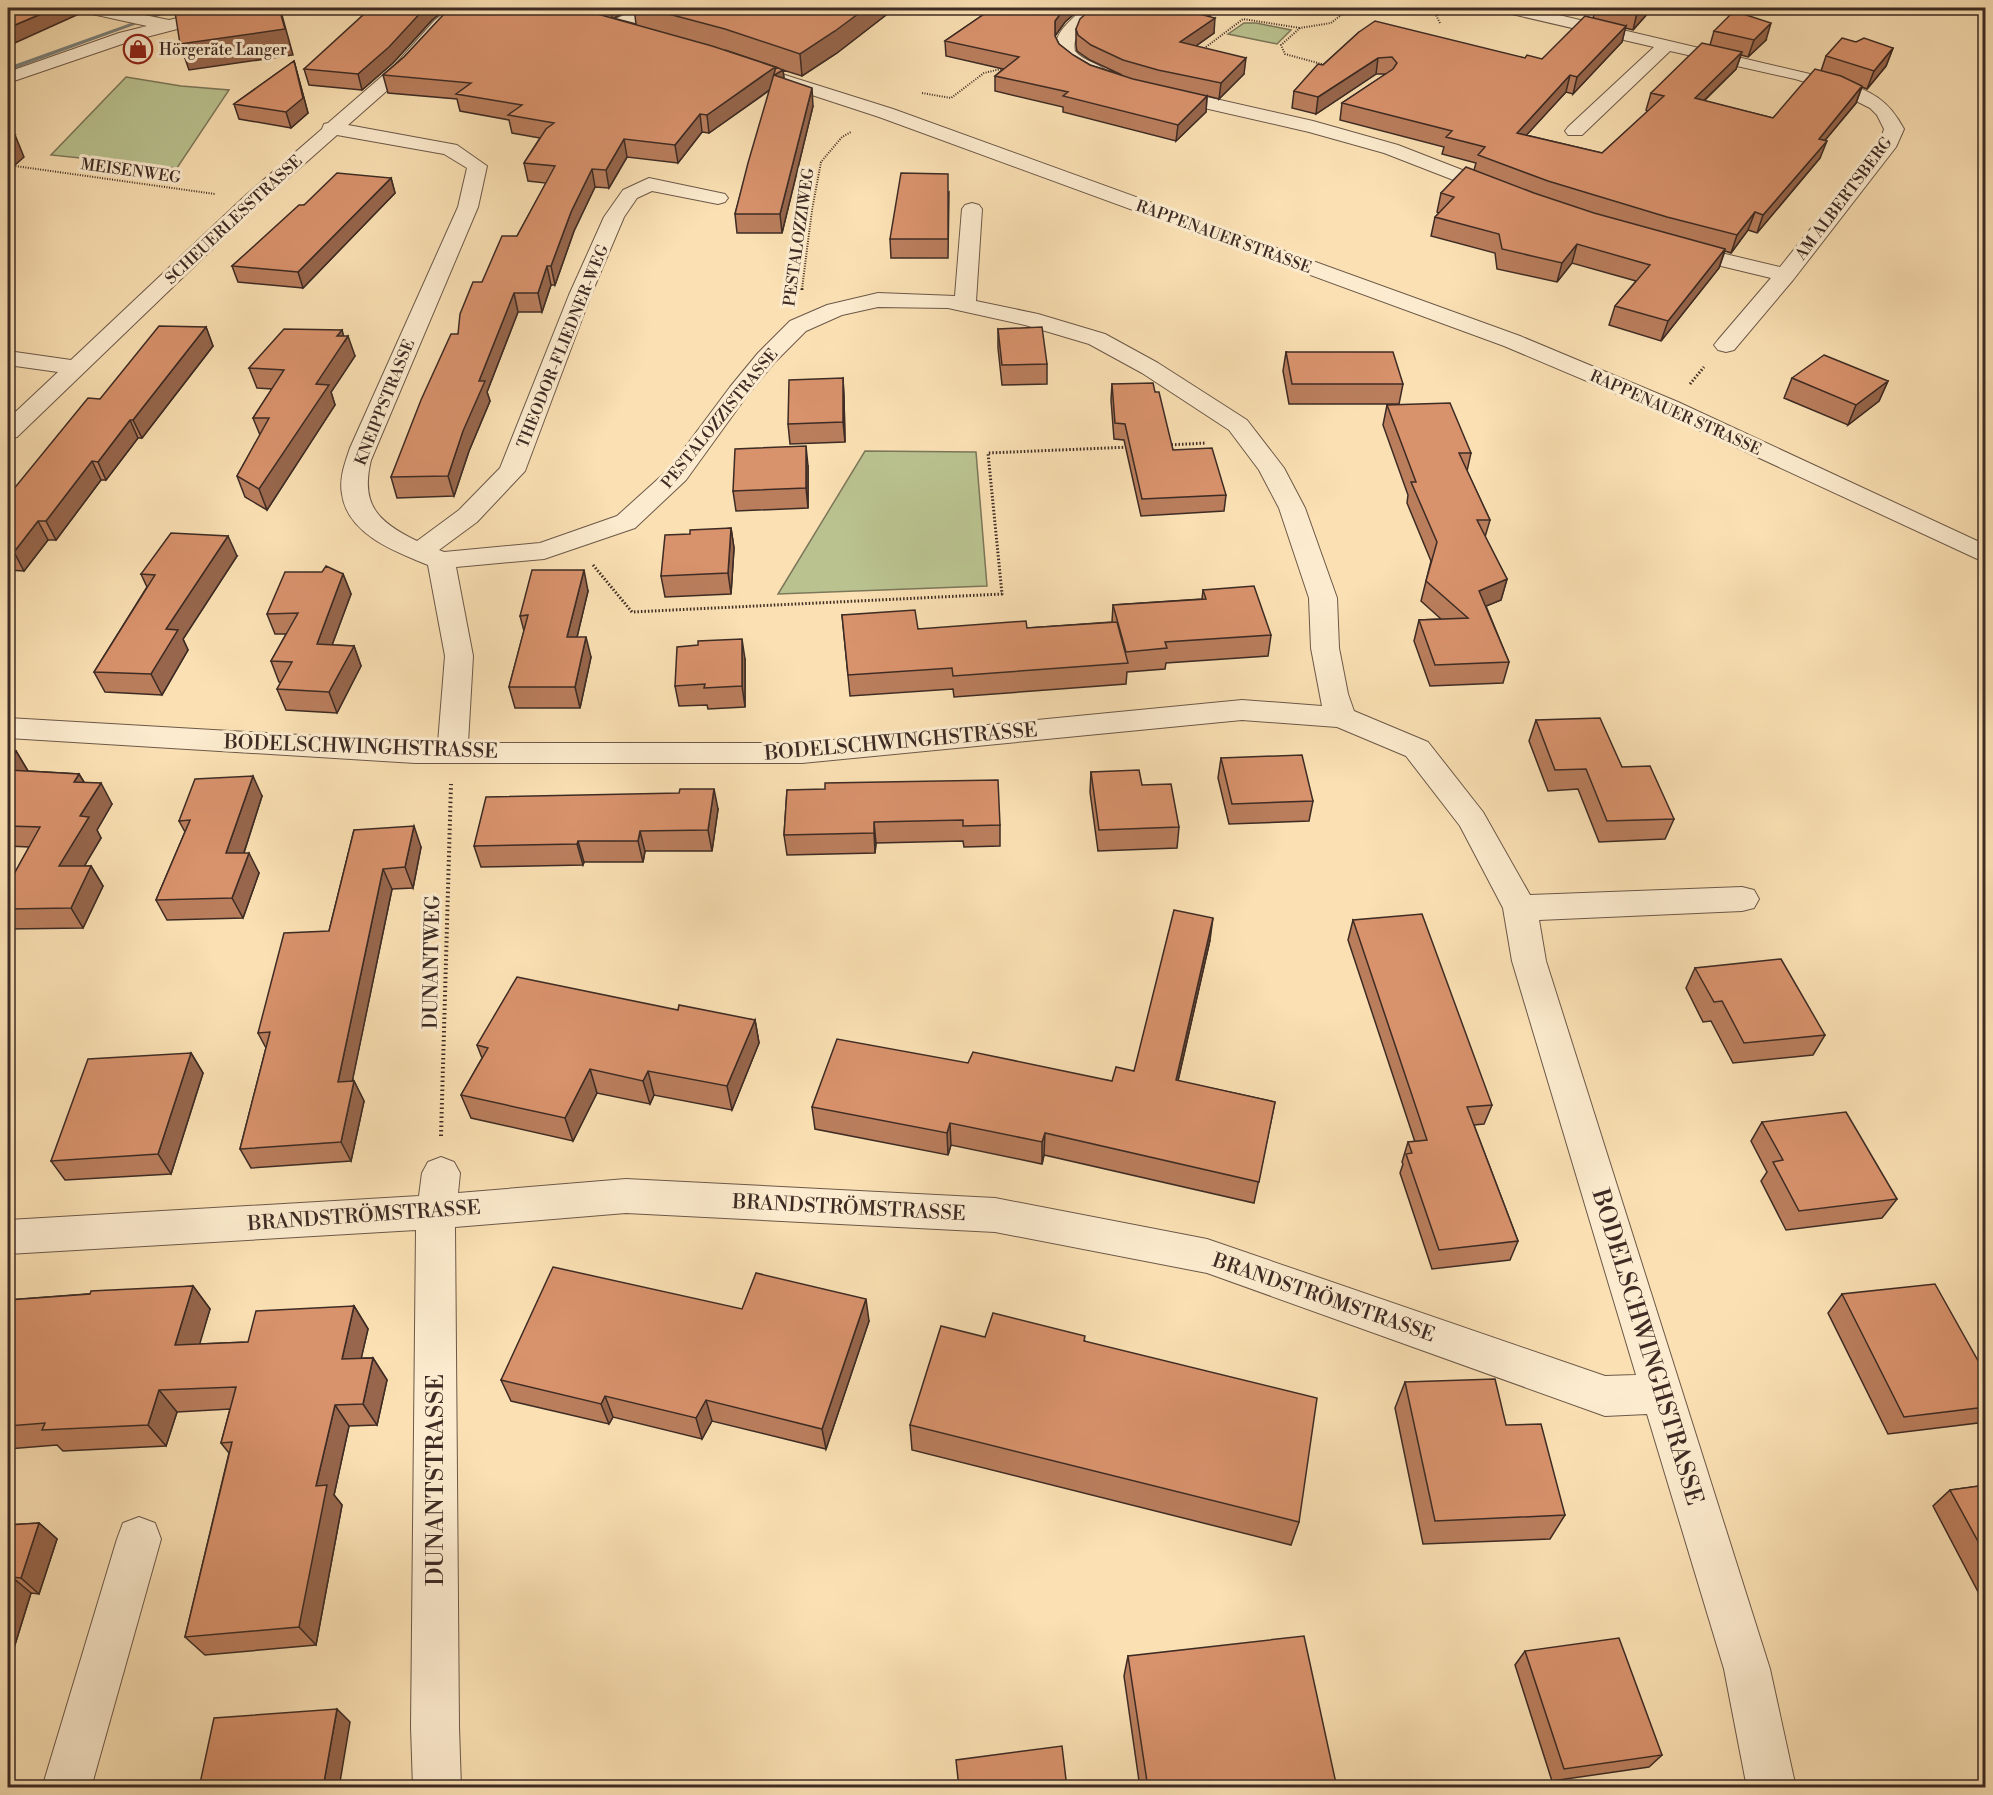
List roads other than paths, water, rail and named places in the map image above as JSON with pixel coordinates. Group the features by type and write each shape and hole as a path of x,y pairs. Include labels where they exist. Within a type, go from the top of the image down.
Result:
{"street":[{"path":"97,8 170,26"},
{"path":"8,78 106,43 237,8"},
{"name":"SCHEUERLESSTRASSE","path":"8,432 252,200 331,128 401,69 440,25 460,8"},
{"path":"615,26 652,8"},
{"path":"1094,8 1069,29 1064,40 1066,53 1077,63 1096,73 1122,81"},
{"name":"AM ALBERTSBERG","path":"1509,8 1837,86 1868,99 1884,112 1894,129 1889,142 1785,275 1726,345"},
{"path":"593,20 644,34"},
{"path":"1575,131 1665,46"},
{"name":"RAPPENAUER STRASSE","path":"755,70 886,113 1512,341 1669,407 1986,555"},
{"path":"1148,89 1313,127 1391,149 1516,197"},
{"path":"1313,127 1330,115"},
{"name":"KNEIPPSTRASSE","path":"331,128 450,149 477,166 468,207 362,448 354,481 358,509 380,531 430,556"},
{"name":"THEODOR-FLIEDNER-WEG","path":"430,556 512,471 580,295 614,217 630,194 649,184 718,198"},
{"path":"965,304 972,209"},
{"path":"1665,245 1785,275"},
{"name":"PESTALOZZISTRASSE","path":"430,556 544,551 626,522 676,475 766,358 798,327 836,310 878,300 948,301 965,304 1030,319 1097,339 1150,368 1238,424 1271,468 1292,508 1323,598 1325,648 1333,694 1341,717"},
{"path":"8,358 74,367"},
{"path":"430,556 459,656 452,752"},
{"name":"BODELSCHWINGHSTRASSE","path":"8,728 403,752 802,753 1242,710 1341,717 1417,749 1472,820 1520,908 1529,961 1747,1670 1773,1788"},
{"path":"1520,908 1742,899"},
{"name":"BRANDSTRÖMSTRASSE","path":"8,1238 438,1192 626,1196 995,1215 1208,1256 1605,1396 1664,1394"},
{"name":"DUNANTSTRASSE","path":"437,1788 435,1727 438,1192"},
{"path":"66,1788 139,1539"}],"waterway":[{"path":"8,69 178,8"}],"place":[{"name":"Hörgeräte Langer","path":"138,49"}]}
